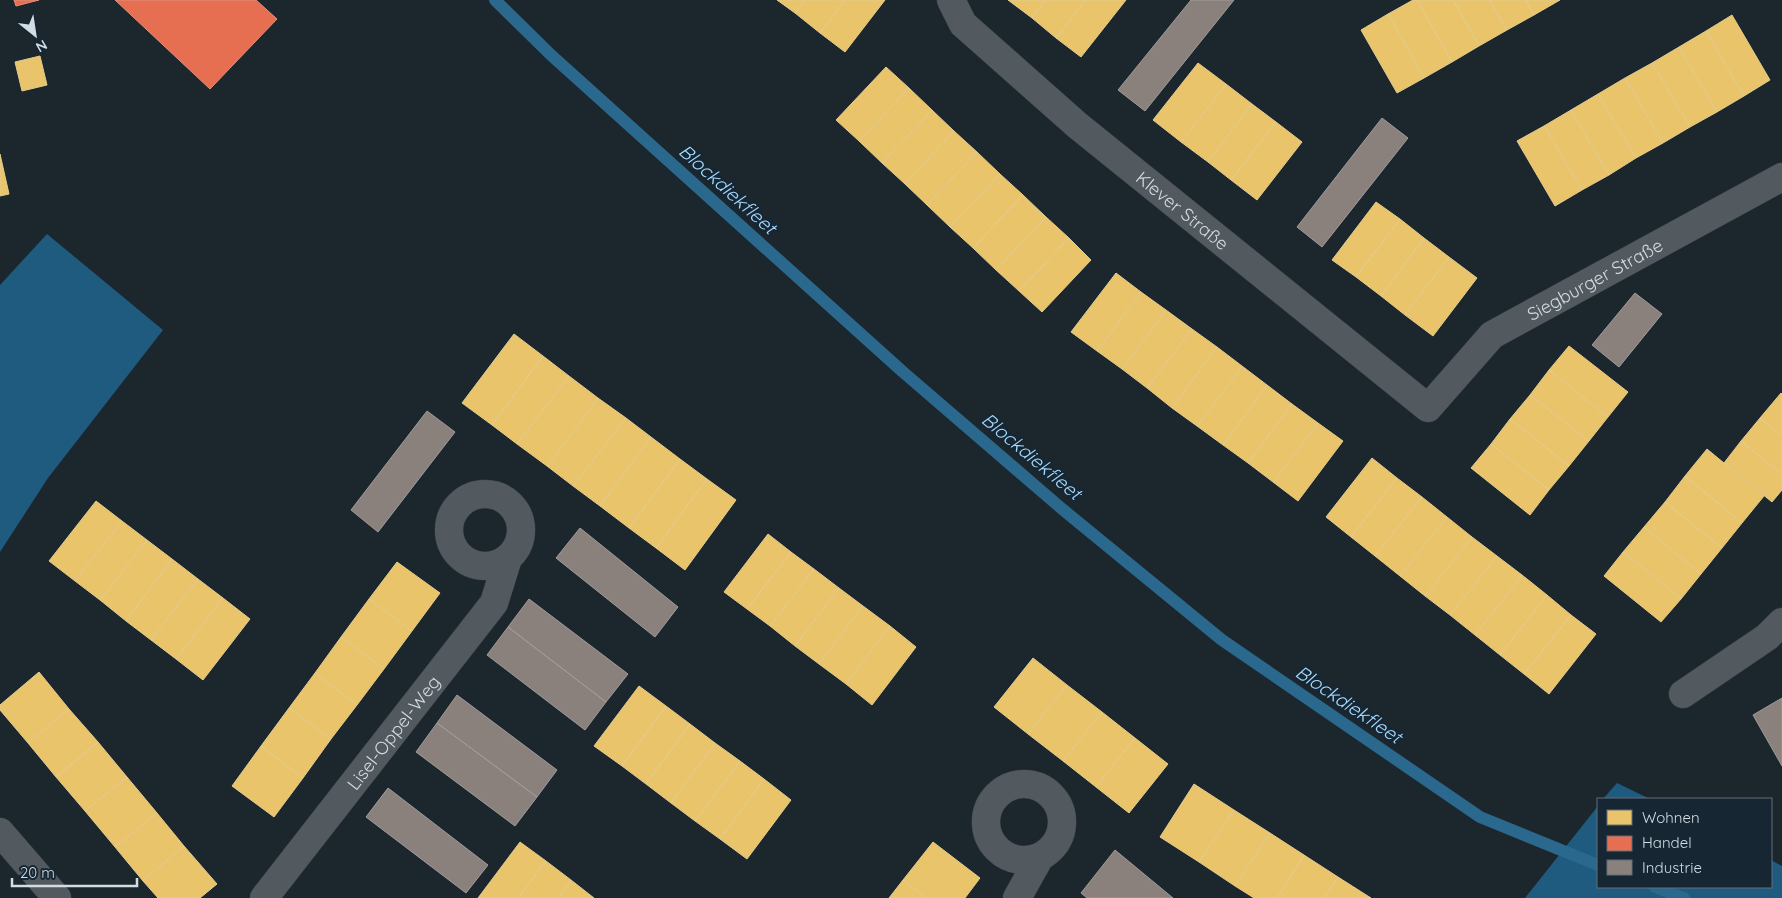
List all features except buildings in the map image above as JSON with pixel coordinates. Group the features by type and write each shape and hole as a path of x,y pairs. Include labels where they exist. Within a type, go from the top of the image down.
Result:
{"street":[{"name":"Klever Straße","path":"951,0 963,24 1077,125 1428,408"},
{"name":"Siegburger Straße","path":"1428,408 1492,335 1782,178"},
{"name":"Lisel-Oppel-Weg","path":"264,898 494,603 508,558"},
{"path":"1683,694 1767,637 1782,622"},
{"path":"0,832 57,898"},
{"path":"1017,898 1040,857"}],"shaded area":[{"path":"47,234 163,330 48,478 0,552 0,285"},
{"path":"1617,783 1648,798 1604,798"},
{"path":"1597,807 1597,888 1772,888 1772,861 1782,866 1782,898 1525,898"}],"waterway":[{"name":"Blockdiekfleet","path":"495,0 551,55 903,372 1061,508 1222,640 1480,817 1597,865"},
{"name":"Blockdiekfleet","path":"1658,888 1684,898"}]}
